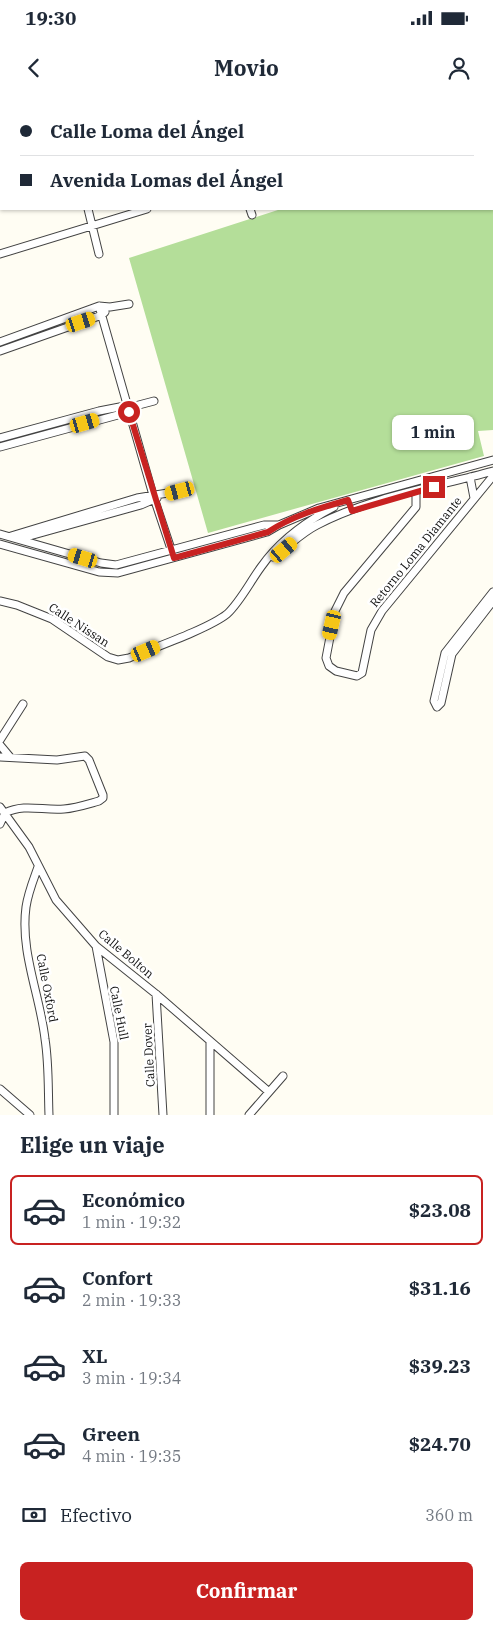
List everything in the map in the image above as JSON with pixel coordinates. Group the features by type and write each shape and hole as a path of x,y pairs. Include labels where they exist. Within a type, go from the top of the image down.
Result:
{"street":[{"path":"88,210 100,254"},
{"path":"0,254 144,210"},
{"path":"0,342 99,306 110,307 129,304"},
{"path":"99,306 174,558"},
{"path":"0,350 102,315 110,307"},
{"path":"0,438 154,401"},
{"path":"0,447 130,407"},
{"path":"0,543 108,574 118,573 268,532 279,525 319,508 493,460"},
{"path":"263,564 315,526 352,511 416,491 493,471"},
{"name":"Retorno Loma Diamante","path":"416,491 416,508 338,602 328,639 326,658 330,666 336,671 357,676 362,673 371,630 376,620 493,476"},
{"name":"Retorno Loma Diamante","path":"470,478 474,498"},
{"path":"0,543 10,536 180,491"},
{"path":"9,546 19,539 49,532 156,497"},
{"path":"348,500 352,511"},
{"path":"263,564 296,529 348,500"},
{"path":"0,534 101,564 116,565 264,525 279,525"},
{"path":"45,556 49,532"},
{"name":"Calle Nissan","path":"0,600 39,613 100,654 118,660 129,658 227,614 263,564"},
{"path":"493,592 445,652 434,701 437,707 441,703 452,654 493,601"},
{"path":"0,740 23,704"},
{"path":"0,745 10,757"},
{"path":"0,757 57,760 85,756 89,760 103,798 66,809 24,806 2,810 0,824"},
{"name":"Calle Bolton","path":"2,810 29,847 38,868 56,900 96,946 156,994 269,1092"},
{"name":"Calle Oxford","path":"38,868 29,892 26,909 26,932 29,965 45,1037 49,1115"},
{"name":"Calle Hull","path":"96,946 114,1042 114,1115"},
{"name":"Calle Dover","path":"156,994 163,1115"},
{"path":"210,1040 210,1115"},
{"path":"249,1115 283,1076"},
{"path":"0,1089 30,1115"}],"green space":[{"path":"278,210 493,210 493,430 478,431 484,456 208,533 129,258"}],"route":[{"path":"129,412 153,495 174,558 268,532 279,525 319,508 348,500 352,511 434,487"}]}
